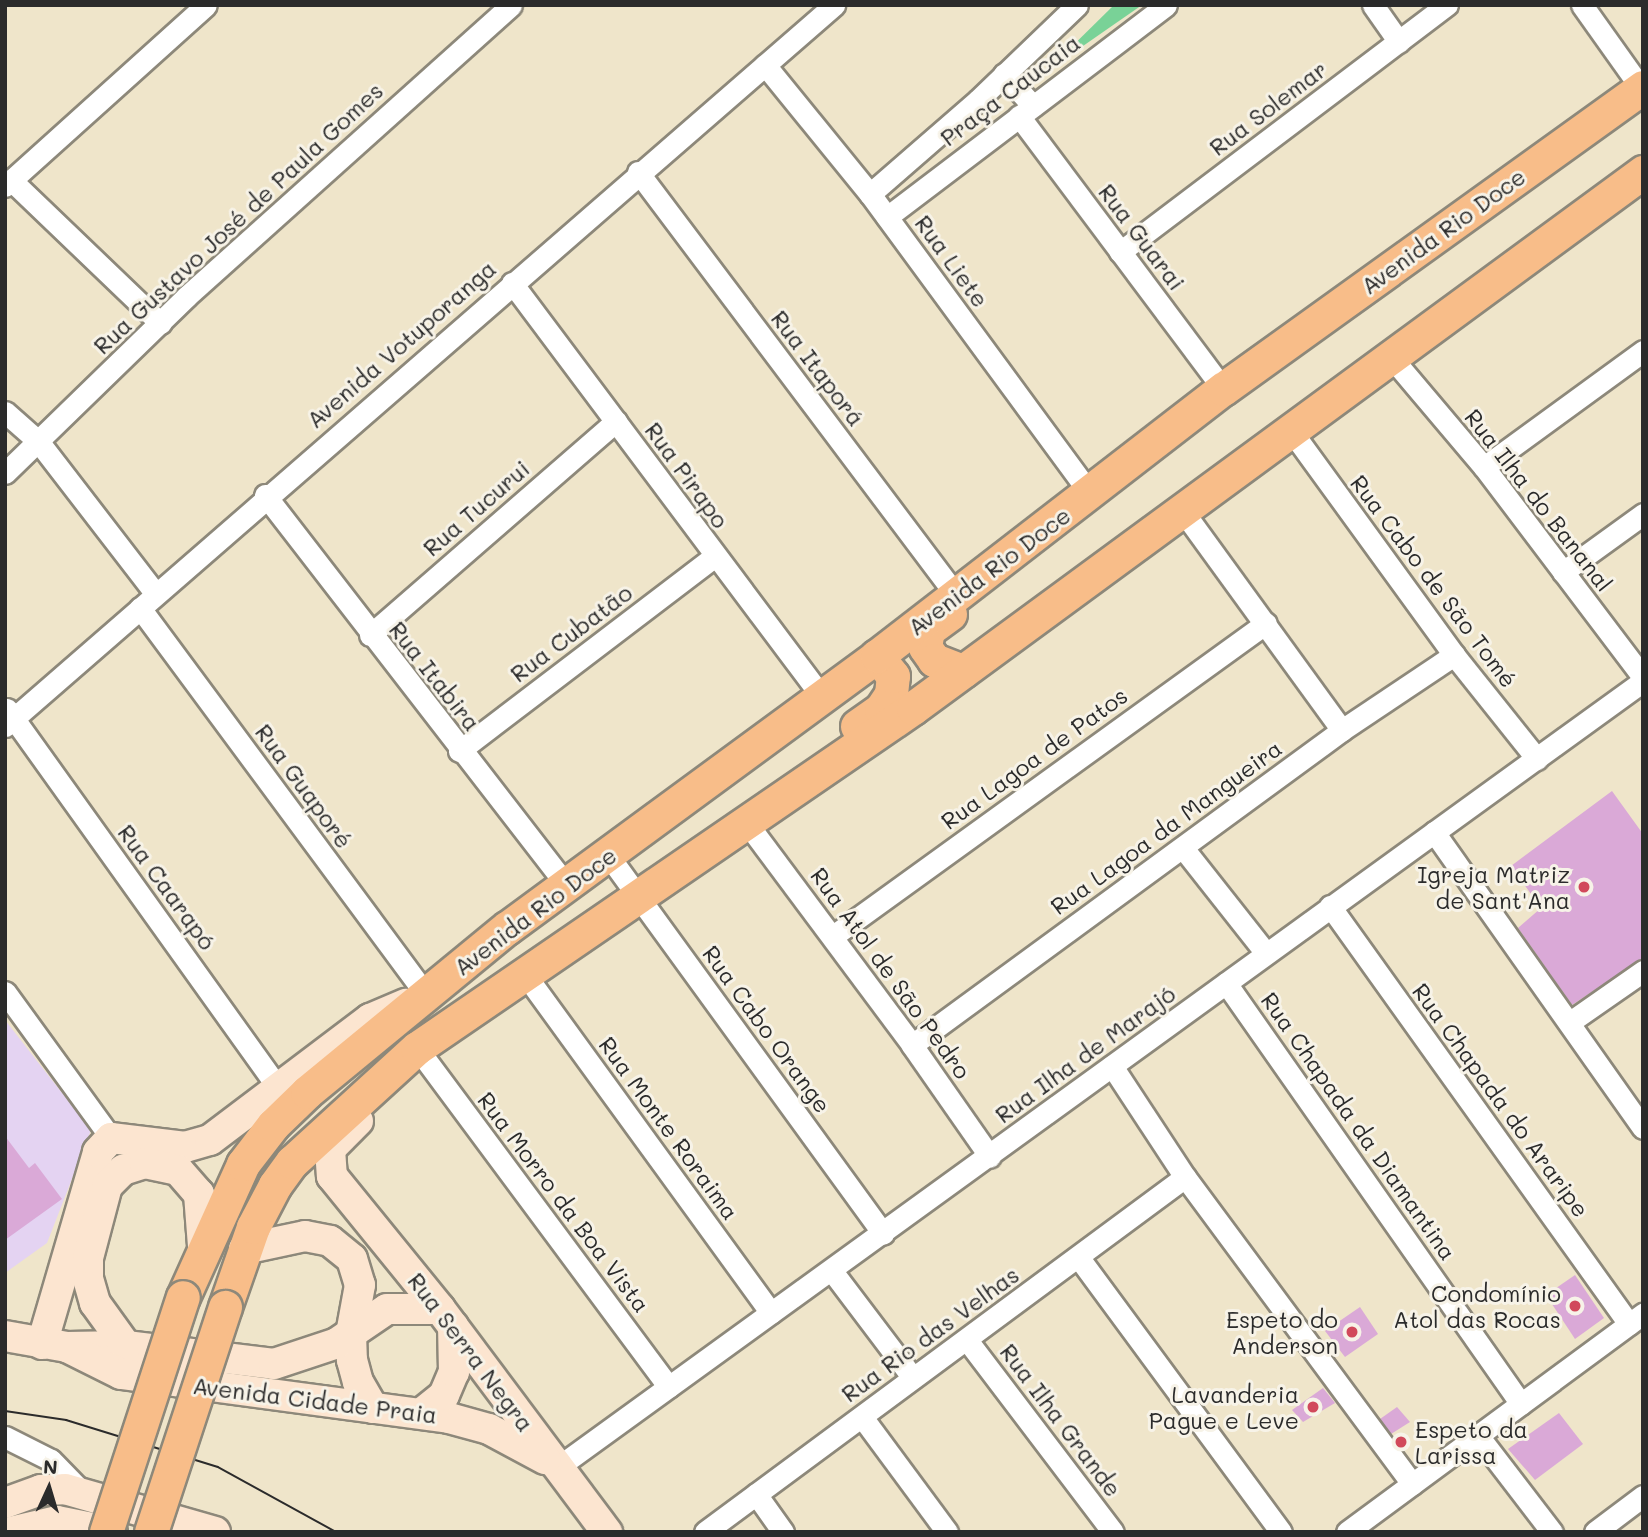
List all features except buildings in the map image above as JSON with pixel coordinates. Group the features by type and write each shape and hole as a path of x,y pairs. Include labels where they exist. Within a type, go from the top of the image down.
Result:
{"main road":[{"name":"Avenida Rio Doce","path":"93,1528 203,1246 243,1164 273,1125 426,995 566,885 877,656 1223,389 1642,88"},
{"path":"1541,247 1568,212 1643,159"},
{"name":"Avenida Rio Doce","path":"151,1532 244,1249 263,1205 292,1163 410,1055 524,973 639,897 963,671 1643,172"},
{"path":"963,671 934,660 925,647 929,630 1054,534 1081,500"},
{"path":"760,813 783,779 881,709 891,694 893,676 877,656"},
{"path":"55,1346 98,1152 111,1138 198,1145 210,1140 277,1086 369,1019 426,995"},
{"name":"Avenida Rio Doce","path":"332,1176 328,1157 334,1142 390,1092 410,1055"},
{"path":"127,1346 95,1303 88,1278 88,1258 107,1186 124,1170 145,1163 178,1170 200,1194 203,1246"},
{"name":"Rua Serra Negra","path":"332,1176 447,1317 607,1532"},
{"path":"244,1249 305,1236 330,1241 345,1251 357,1267 360,1285 351,1334 354,1373 373,1408"},
{"path":"351,1334 387,1309 447,1317 454,1372 444,1395 422,1413"},
{"name":"Avenida Cidade Praia","path":"5,1336 55,1346 127,1346 274,1364 302,1358 351,1334"},
{"name":"Avenida Cidade Praia","path":"55,1346 121,1374 422,1413 489,1429 558,1467"},
{"path":"5,1503 41,1490 80,1491 215,1532"},
{"path":"10,1532 38,1522 112,1532"}],"street":[{"path":"160,323 8,183 206,5"},
{"name":"Rua Gustavo José de Paula Gomes","path":"5,473 160,323 511,5"},
{"name":"Avenida Votuporanga","path":"8,717 147,600 265,495 834,5"},
{"name":"Praça Caucaia","path":"870,194 978,100 1077,5"},
{"name":"Praça Caucaia","path":"887,217 1166,5"},
{"path":"1373,5 1399,42"},
{"name":"Rua Solemar","path":"1120,252 1447,5"},
{"path":"1582,5 1642,88"},
{"name":"Rua Liete","path":"765,65 887,217 1081,500"},
{"path":"1004,74 1019,116"},
{"path":"978,100 1019,116"},
{"name":"Rua Guarai","path":"1019,116 1223,389"},
{"name":"Rua Itaporá","path":"638,172 956,595"},
{"name":"Rua Pirapo","path":"512,283 822,697"},
{"path":"1483,467 1643,351"},
{"name":"Rua Ilha do Bananal","path":"1391,357 1483,467 1643,679"},
{"name":"Rua Guaporé","path":"5,412 38,441 426,995"},
{"name":"Rua Tucurui","path":"370,635 616,421"},
{"name":"Rua Cabo de São Tomé","path":"1292,432 1454,655 1537,759"},
{"name":"Rua Itabira","path":"265,495 459,751 566,885"},
{"path":"1182,510 1342,730"},
{"path":"1563,572 1643,514"},
{"name":"Rua Cubatão","path":"459,751 715,556"},
{"name":"Rua Lagoa de Patos","path":"833,936 1266,623"},
{"name":"Rua Lagoa da Mangueira","path":"912,1045 1342,730 1454,655"},
{"name":"Rua Ilha de Marajó","path":"558,1467 990,1157 1643,679"},
{"name":"Rua Caarapó","path":"8,717 277,1086"},
{"name":"Rua Atol de São Pedro","path":"760,813 833,936 990,1157"},
{"path":"1434,832 1643,1128"},
{"path":"1183,848 1266,953"},
{"name":"Rua Cabo Orange","path":"608,855 883,1234"},
{"name":"Rua Chapada do Araripe","path":"1330,906 1636,1319"},
{"path":"1570,1022 1643,971"},
{"name":"Rua Monte Roraima","path":"524,973 771,1313"},
{"name":"Rua Chapada da Diamantina","path":"1226,982 1521,1404"},
{"path":"5,992 111,1138"},
{"name":"Rua Morro da Boa Vista","path":"410,1055 669,1387"},
{"path":"1112,1066 1185,1177 1412,1484"},
{"name":"Rua Rio das Velhas","path":"705,1532 1185,1177"},
{"path":"1079,1258 1281,1532"},
{"path":"832,1271 913,1378"},
{"path":"1347,1532 1636,1319"},
{"name":"Rua Ilha Grande","path":"967,1340 1113,1532"},
{"path":"862,1417 947,1532"},
{"path":"5,1437 51,1460 80,1491"},
{"path":"1479,1437 1552,1532"},
{"path":"756,1494 783,1532"},
{"path":"1595,1532 1643,1496"}],"shaded area":[{"path":"5,1020 91,1130 47,1243 5,1273"}],"green space":[{"path":"1114,5 1142,5 1047,71"}],"tram line":[{"path":"5,1411 66,1420 218,1467 336,1532"}],"place":[{"name":"Igreja Matriz de Sant'Ana","path":"1584,887"},
{"name":"Condomínio Atol das Rocas","path":"1575,1306"},
{"name":"Espeto do Anderson","path":"1352,1332"},
{"name":"Lavanderia Pague e Leve","path":"1313,1407"},
{"name":"Espeto da Larissa","path":"1401,1442"}]}
